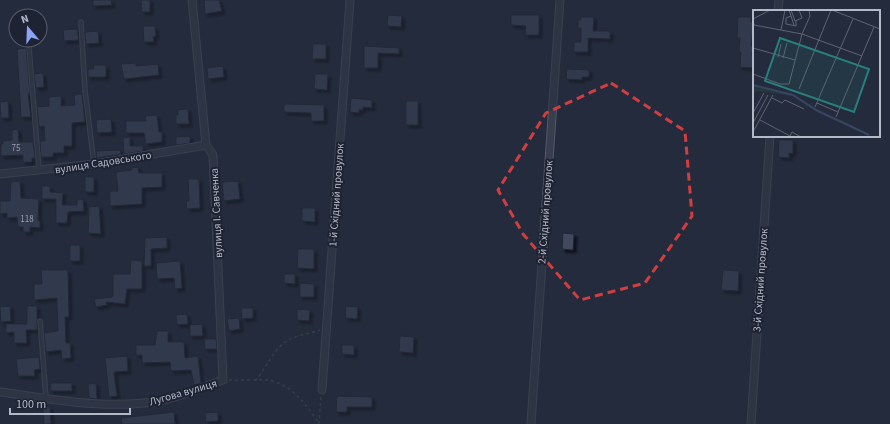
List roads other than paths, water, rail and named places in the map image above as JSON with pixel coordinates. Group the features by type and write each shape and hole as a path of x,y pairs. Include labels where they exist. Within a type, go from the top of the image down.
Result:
{"street":[{"name":"вулиця І. Савченка","path":"192,0 206,145 213,155 223,380"},
{"name":"1-й Східний провулок","path":"322,390 350,0"},
{"name":"2-й Східний провулок","path":"531,424 560,0"},
{"path":"778,10 779,0"},
{"name":"3-й Східний провулок","path":"751,424 770,137"},
{"name":"вулиця Садовського","path":"0,174 94,164 206,145"},
{"name":"Лугова вулиця","path":"0,392 101,404 140,404 161,401 223,380"}],"lane":[{"path":"81,22 85,92 94,164"},
{"path":"29,48 39,171"},
{"path":"40,321 46,398"}]}
